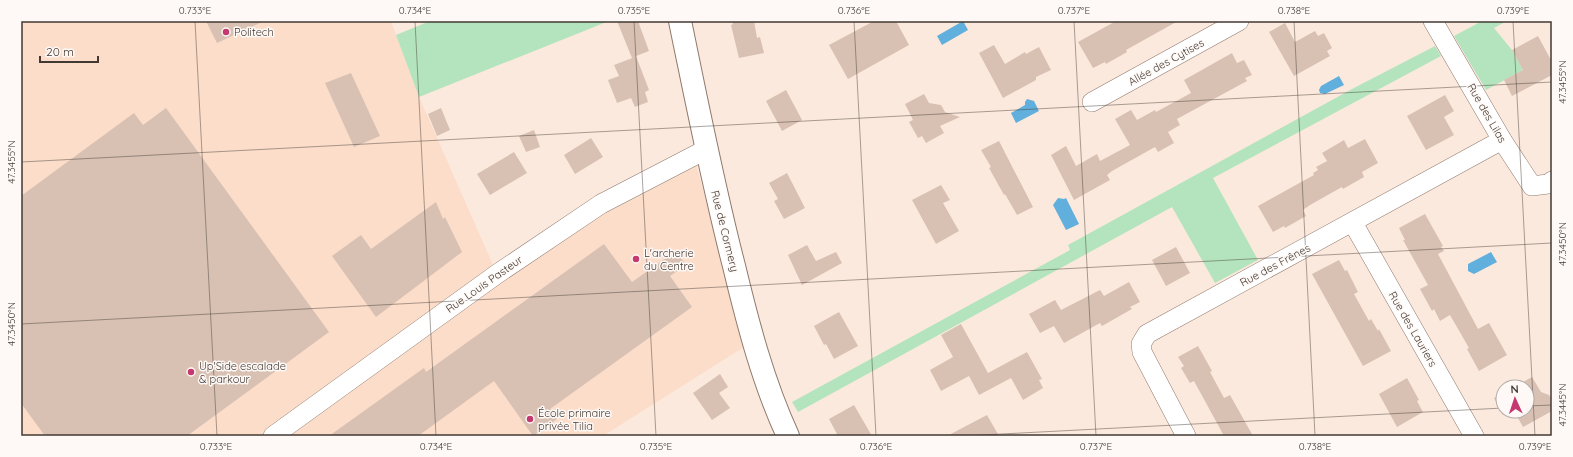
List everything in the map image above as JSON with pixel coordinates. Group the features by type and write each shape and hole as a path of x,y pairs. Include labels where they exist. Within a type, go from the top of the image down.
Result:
{"main road":[{"name":"Rue de Cormery","path":"680,21 719,206 748,325 778,415 788,436"}],"street":[{"name":"Allée des Cytises","path":"1092,102 1239,21"},
{"name":"Rue des Lilas","path":"1433,21 1502,140 1532,186 1548,184 1552,181"},
{"name":"Rue des Frênes","path":"1186,436 1142,352 1141,344 1147,334 1502,140"},
{"name":"Rue Louis Pasteur","path":"273,436 497,274 601,204 707,149"},
{"name":"Rue des Lauriers","path":"1353,222 1474,436"}],"shaded area":[{"path":"21,21 391,21 419,97 497,274 694,156 744,347 603,436 21,436"}],"green space":[{"path":"430,21 609,21 419,97 396,35"},
{"path":"1482,21 1507,21 1494,28 1512,50 1523,70 1486,90 1454,36"},
{"path":"1435,46 1441,56 1213,178 1258,260 1215,283 1172,207 798,412 792,402 1070,250 1068,245 1352,89"}],"water":[{"path":"963,21 968,30 942,45 937,36"},
{"path":"1339,76 1344,85 1325,94 1320,93 1319,90 1321,86"},
{"path":"1027,99 1034,101 1039,111 1016,123 1011,113 1025,105"},
{"path":"1058,198 1066,198 1079,224 1066,230 1053,205"},
{"path":"1491,252 1497,262 1474,274 1468,271 1468,264"}],"building":[{"name":"Politech","path":"206,21 264,21 217,43"},
{"path":"617,21 638,21 649,51 636,56 649,90 645,92 648,102 635,107 631,98 617,103 608,80 619,76 614,65 635,57 632,58"},
{"path":"732,21 754,21 757,38 760,37 764,53 739,58 731,25 733,24"},
{"path":"874,21 896,21 909,45 848,79 829,45"},
{"path":"1116,21 1178,21 1126,50 1127,52 1106,64 1105,62 1093,68 1078,42"},
{"path":"1285,23 1295,42 1315,31 1318,36 1324,33 1332,48 1327,51 1330,56 1294,76 1269,32"},
{"path":"1538,36 1552,62 1552,75 1512,96 1504,80 1523,70 1512,50"},
{"path":"994,45 1005,64 1025,52 1026,54 1039,47 1051,70 1036,77 1036,80 1003,98 979,53"},
{"path":"1232,53 1237,63 1244,60 1252,75 1245,78 1247,81 1177,119 1180,125 1168,132 1174,143 1158,152 1155,147 1112,171 1107,175 1110,180 1074,200 1051,155 1066,146 1076,166 1097,154 1100,161 1130,145 1115,119 1131,110 1137,120 1155,110 1156,112 1191,93 1184,80"},
{"path":"351,73 380,136 354,147 325,83"},
{"path":"786,90 802,120 782,131 766,101"},
{"path":"924,94 929,103 941,105 945,112 960,117 940,126 944,133 926,143 922,136 918,138 909,122 913,120 905,104"},
{"path":"1445,95 1454,111 1444,117 1454,135 1426,150 1407,116"},
{"path":"166,108 329,332 187,436 45,436 21,403 21,196 134,113 143,125"},
{"path":"441,108 450,130 437,136 428,114"},
{"path":"534,130 540,147 526,152 519,136"},
{"path":"591,138 603,157 575,174 564,155"},
{"path":"1365,139 1378,163 1362,172 1364,177 1343,189 1342,187 1303,210 1306,216 1285,228 1284,226 1273,232 1258,206 1314,175 1313,173 1318,170 1316,167 1327,161 1322,153 1344,140 1348,148"},
{"path":"999,141 1033,207 1017,215 989,168 991,167 981,150"},
{"path":"514,152 527,173 490,195 477,174"},
{"path":"787,173 805,208 784,219 774,201 778,199 769,183"},
{"path":"941,185 950,200 943,203 959,231 936,244 912,200"},
{"path":"436,202 443,219 445,217 462,252 376,317 332,256 361,235 371,249"},
{"path":"1425,214 1443,246 1441,247 1444,251 1438,254 1478,329 1489,323 1507,355 1479,371 1467,349 1469,348 1450,315 1440,321 1434,309 1432,311 1420,289 1428,285 1403,240 1405,240 1399,228"},
{"path":"604,244 632,282 676,251 686,265 670,276 692,307 550,409 557,419 533,436 494,381 418,436 329,436 424,368 426,372"},
{"path":"807,245 816,261 836,252 842,263 802,285 788,255"},
{"path":"1176,247 1190,273 1166,286 1152,260"},
{"path":"1339,260 1345,271 1347,270 1358,292 1354,294 1369,321 1371,319 1378,331 1379,329 1391,351 1363,366 1312,274"},
{"path":"1129,282 1140,302 1130,307 1132,309 1102,326 1100,323 1064,343 1054,326 1040,333 1029,314 1055,300 1061,310 1100,290 1104,296"},
{"path":"839,312 858,346 834,359 826,344 824,345 814,326"},
{"path":"961,324 988,373 1027,352 1042,379 1039,380 1043,388 1023,400 1011,378 979,395 969,376 941,391 930,370 953,357 941,335"},
{"path":"1198,346 1212,371 1210,372 1224,398 1230,395 1253,436 1224,436 1194,381 1190,383 1181,368 1184,366 1178,357"},
{"path":"720,374 728,387 719,393 730,408 712,420 693,393"},
{"path":"1407,378 1419,400 1417,401 1423,412 1397,427 1379,394"},
{"path":"1535,382 1541,392 1549,395 1552,400 1552,411 1523,427 1518,419 1535,419"},
{"path":"854,405 872,436 838,436 829,419"},
{"path":"987,415 999,436 947,436"}],"place":[{"name":"Politech","path":"226,32"},
{"name":"L'archerie du Centre","path":"636,259"},
{"name":"Up'Side escalade & parkour","path":"191,372"},
{"name":"École primaire privée Tilia","path":"530,419"}]}
